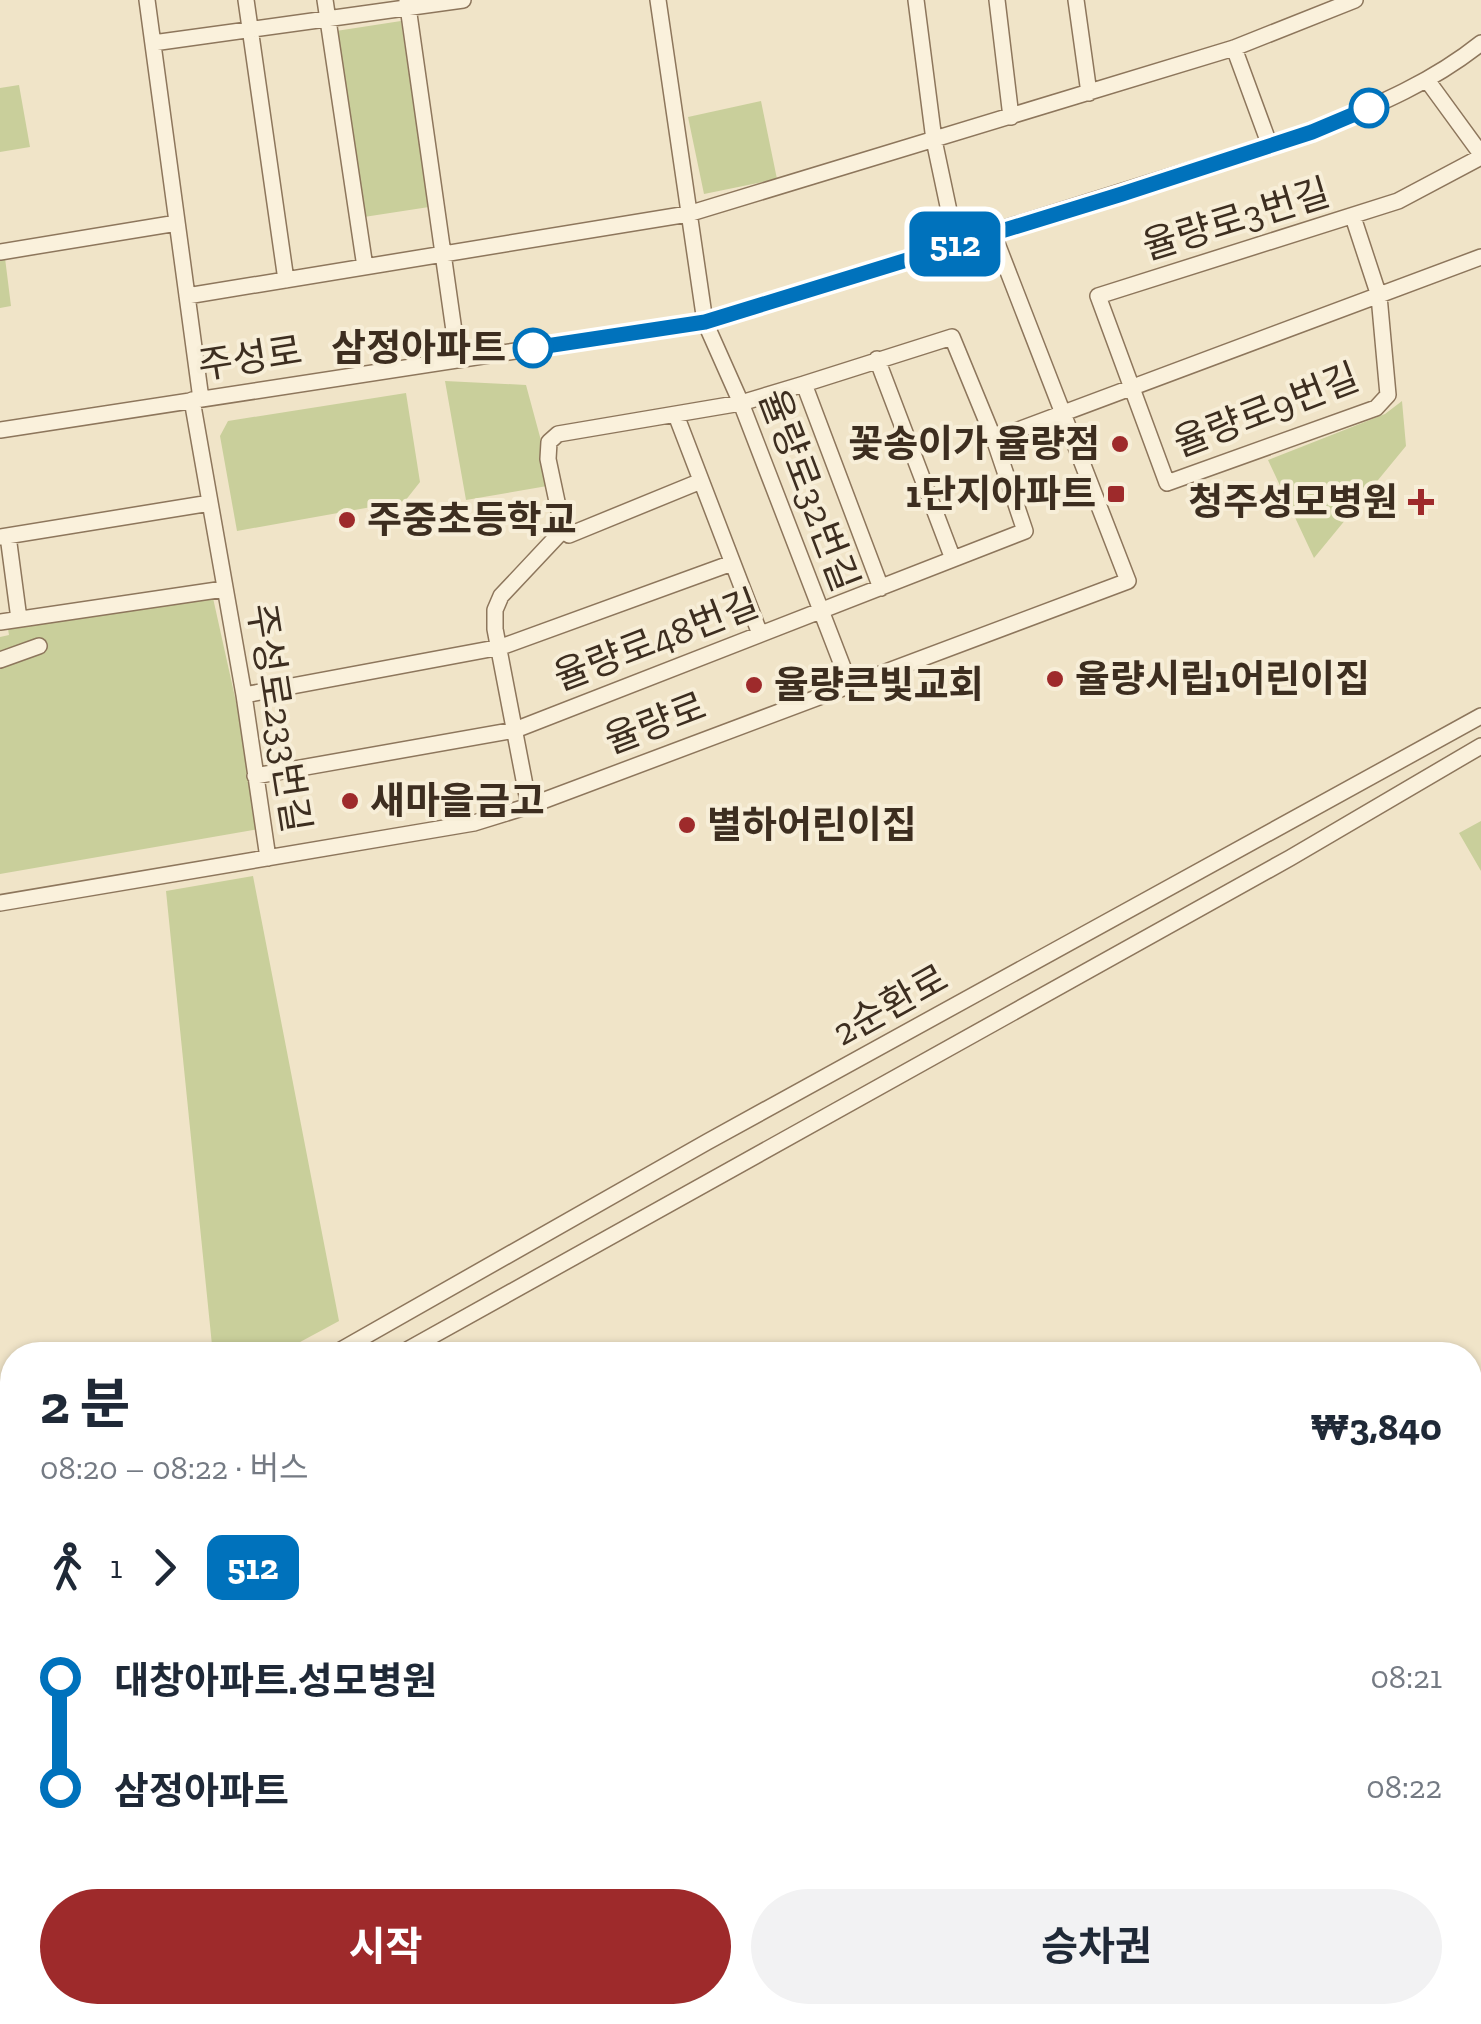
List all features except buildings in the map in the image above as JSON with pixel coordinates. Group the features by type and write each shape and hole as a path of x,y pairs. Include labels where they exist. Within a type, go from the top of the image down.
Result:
{"street":[{"name":"주성로233번길","path":"147,0 210,503 268,858"},
{"path":"246,0 286,280"},
{"path":"324,0 365,267"},
{"path":"153,42 328,19 407,4 463,0"},
{"name":"율량로32번길","path":"658,0 705,322 741,402 849,683"},
{"path":"916,0 934,140 956,244"},
{"path":"997,0 1011,116"},
{"path":"1076,0 1090,92"},
{"path":"187,296 688,214 1234,48 1355,0"},
{"path":"407,4 458,359"},
{"name":"주성로","path":"0,430 705,322 1312,132 1448,69 1481,42"},
{"path":"1234,48 1270,146"},
{"path":"1427,80 1481,156"},
{"name":"율량로3번길","path":"1133,388 1098,296 1398,201 1481,156"},
{"path":"1353,216 1379,296"},
{"path":"0,252 177,223"},
{"name":"율량로","path":"0,903 474,823 529,806 1128,581 992,233"},
{"name":"율량로9번길","path":"994,439 1481,257"},
{"name":"율량로9번길","path":"1133,388 1168,484 1376,408 1388,395 1379,296"},
{"path":"701,481 568,535 563,530 548,458 549,442 558,434 741,402 952,337 994,439"},
{"path":"878,359 952,559"},
{"path":"804,384 881,588"},
{"path":"676,415 760,634"},
{"name":"율량로48번길","path":"255,776 515,730 1026,531 994,439"},
{"path":"19,619 4,536 210,503"},
{"name":"율량로48번길","path":"529,806 495,629 497,602 563,530"},
{"name":"율량로48번길","path":"244,696 501,647 732,563"},
{"name":"주성로233번길","path":"0,622 224,589"},
{"path":"0,660 39,646"},
{"name":"2순환로","path":"355,1342 707,1142 1481,716"},
{"name":"2순환로","path":"421,1342 1273,868 1481,746"}],"green space":[{"path":"401,21 429,207 364,217 336,31"},
{"path":"19,85 30,147 0,152 0,88"},
{"path":"761,101 777,179 704,194 688,117"},
{"path":"0,258 5,258 11,306 0,308"},
{"path":"445,381 526,385 553,485 466,500"},
{"path":"406,393 420,482 405,501 237,531 220,436 228,421"},
{"path":"1402,401 1406,446 1314,558 1268,460 1385,414"},
{"path":"213,598 264,828 0,874 0,637 9,635 8,629"},
{"path":"1481,821 1481,871 1459,833"},
{"path":"253,876 339,1321 300,1342 212,1342 166,891"}],"bus line":[{"name":"512","path":"533,348 705,322 1122,194 1312,132 1369,108"}],"place":[{"name":"삼정아파트","path":"533,348"},
{"name":"꽃송이가 율량점","path":"1120,444"},
{"name":"1단지아파트","path":"1116,494"},
{"name":"청주성모병원","path":"1421,502"},
{"name":"주중초등학교","path":"347,520"},
{"name":"율량시립1어린이집","path":"1055,679"},
{"name":"율량큰빛교회","path":"754,685"},
{"name":"새마을금고","path":"350,801"},
{"name":"별하어린이집","path":"687,825"}]}
